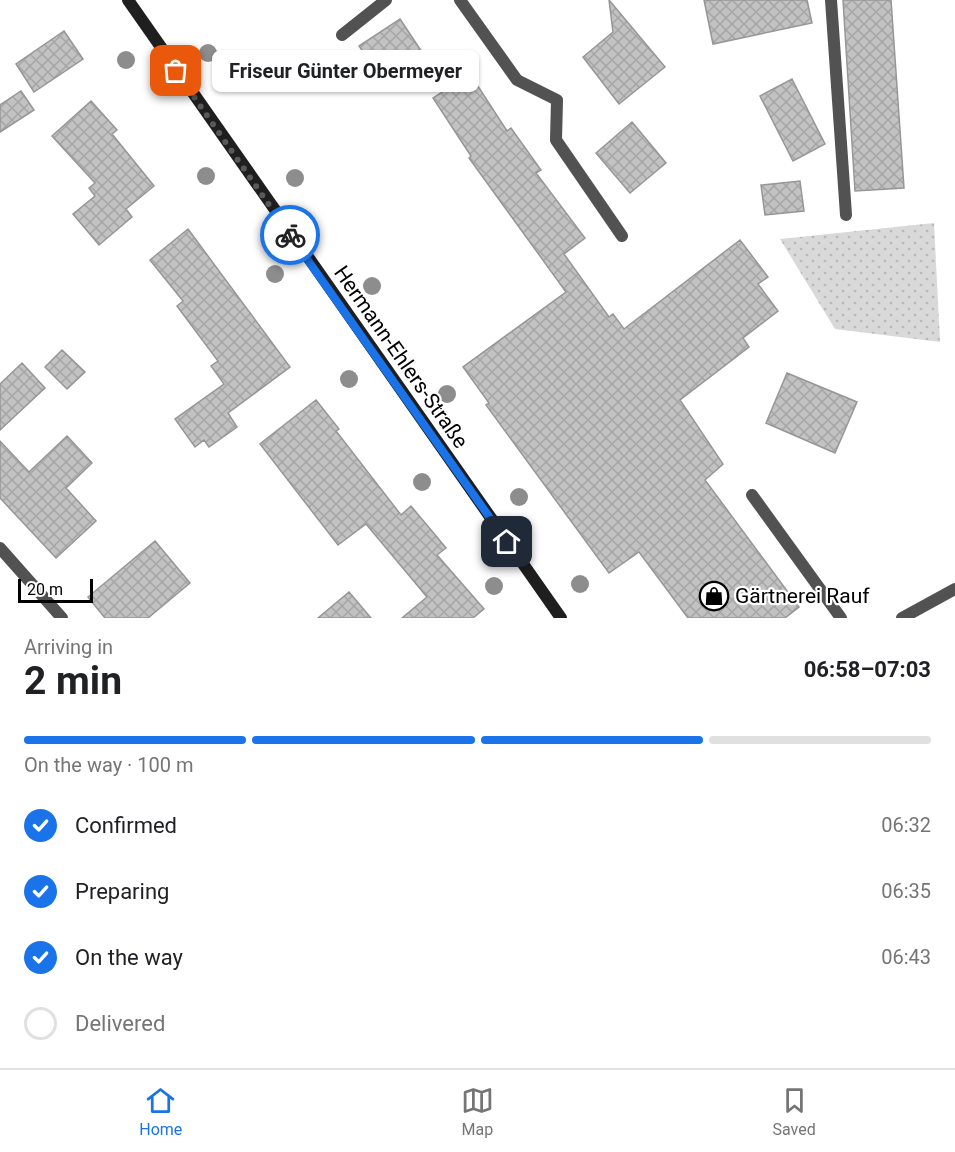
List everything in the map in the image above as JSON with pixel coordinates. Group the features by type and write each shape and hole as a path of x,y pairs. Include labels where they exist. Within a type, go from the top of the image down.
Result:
{"street":[{"name":"Hermann-Ehlers-Straße","path":"128,0 561,618"},
{"path":"342,35 386,0"},
{"path":"460,0 517,80 557,100 556,140 622,236"},
{"path":"831,0 846,215"},
{"path":"752,495 841,618"},
{"path":"0,548 62,618"},
{"path":"902,618 955,589"}],"shaded area":[{"path":"934,223 940,342 835,329 780,239"}],"building":[{"path":"609,0 665,67 619,104 583,57 613,32"},
{"path":"704,0 807,0 812,23 713,44"},
{"path":"843,0 891,0 904,188 855,191"},
{"path":"400,19 430,64 390,91 359,46"},
{"path":"64,31 83,59 34,92 16,64"},
{"path":"470,74 507,131 511,128 541,170 536,173 585,238 564,254 609,317 613,314 624,329 740,240 768,277 758,284 778,311 743,338 749,347 680,400 723,464 705,480 799,607 785,618 688,618 639,552 609,573 486,405 489,403 463,367 566,292 469,158 471,156 433,98"},
{"path":"792,79 825,144 793,161 760,96"},
{"path":"21,91 34,110 0,132 0,105"},
{"path":"91,101 117,130 112,134 154,186 126,209 132,217 99,245 73,214 95,196 89,188 95,183 52,136"},
{"path":"632,122 666,163 630,193 596,153"},
{"path":"800,181 804,211 765,215 761,185"},
{"path":"188,229 290,367 228,413 237,427 209,447 204,440 195,447 175,419 224,384 211,366 218,361 177,306 183,301 150,260"},
{"path":"62,350 85,372 67,389 45,367"},
{"path":"22,363 45,388 0,430 0,384"},
{"path":"787,373 857,402 835,453 766,423"},
{"path":"316,400 339,429 336,431 401,515 411,506 446,548 437,555 484,609 473,618 402,618 427,597 366,524 338,545 260,444"},
{"path":"67,436 92,463 66,488 96,521 56,558 0,498 0,441 29,472"},
{"path":"155,541 190,583 148,618 105,618 88,597"},
{"path":"349,592 371,618 318,618"}],"way so far":[{"path":"176,71 290,235"}],"place":[{"name":"Friseur Günter Obermeyer","path":"176,71"},
{"name":"Gärtnerei Rauf","path":"714,596"}],"route":[{"path":"290,235 507,542"}]}
